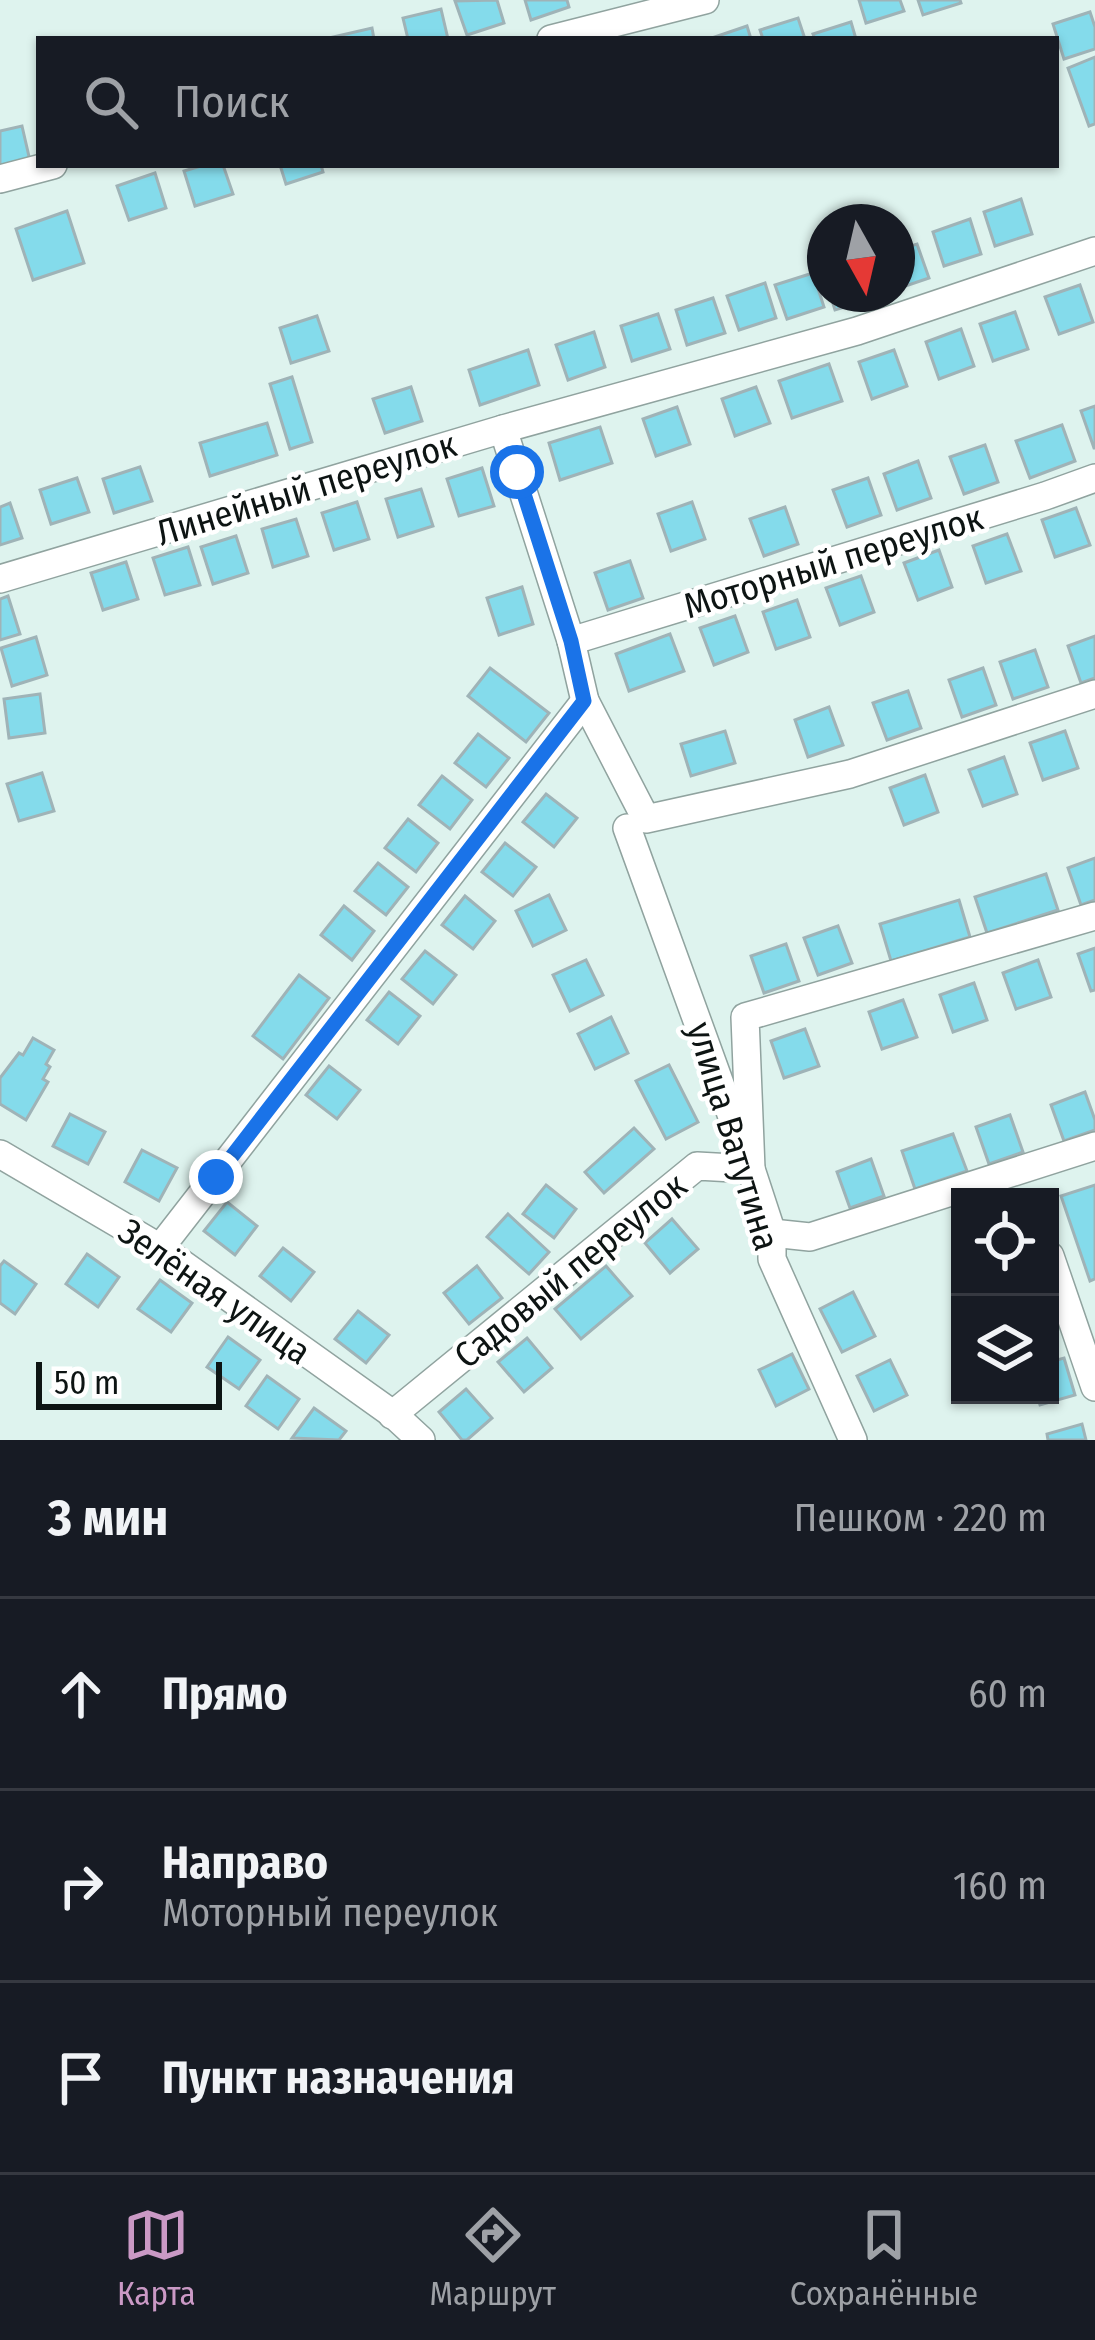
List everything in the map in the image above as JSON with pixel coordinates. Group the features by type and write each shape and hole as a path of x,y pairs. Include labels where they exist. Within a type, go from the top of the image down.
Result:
{"street":[{"path":"563,36 705,0"},
{"path":"0,179 42,168"},
{"name":"Линейный переулок","path":"0,579 503,429 857,332 1095,251"},
{"path":"503,429 571,641 584,701 646,819 850,774 1095,694"},
{"name":"Моторный переулок","path":"571,641 1095,478"},
{"path":"160,1248 584,701"},
{"name":"улица Ватутина","path":"627,827 752,1168 772,1233 772,1259 853,1440"},
{"path":"752,1168 745,1017 1095,916"},
{"path":"772,1233 810,1238 1025,1184 1095,1146"},
{"name":"Зелёная улица","path":"0,1154 160,1248 421,1440"},
{"name":"Садовый переулок","path":"392,1415 697,1166 752,1168"},
{"path":"1059,1282 1095,1387"}],"building":[{"path":"497,0 504,23 467,35 455,1"},
{"path":"525,0 567,0 569,7 531,20"},
{"path":"859,0 900,0 904,11 866,23"},
{"path":"918,0 960,0 961,3 923,15"},
{"path":"441,9 447,36 407,36 403,18"},
{"path":"1090,12 1095,49 1064,59 1053,24"},
{"path":"798,18 804,36 762,36 760,30"},
{"path":"851,22 855,36 814,36"},
{"path":"747,26 750,36 718,36"},
{"path":"372,28 373,36 337,36"},
{"path":"1095,57 1095,124 1089,126 1068,68"},
{"path":"22,126 30,161 0,168 0,131"},
{"path":"224,168 233,194 195,206 184,171"},
{"path":"281,168 322,168 323,172 286,184"},
{"path":"155,173 166,208 129,220 117,186"},
{"path":"1021,199 1032,234 995,246 984,212"},
{"path":"67,211 84,263 33,280 16,229"},
{"path":"970,219 981,254 944,266 933,232"},
{"path":"915,245 929,278 915,283"},
{"path":"807,275 809,312 787,319 775,285"},
{"path":"765,283 776,318 739,330 727,296"},
{"path":"1080,285 1093,322 1059,334 1045,297"},
{"path":"713,298 725,333 687,345 676,310"},
{"path":"1015,312 1028,349 993,361 980,324"},
{"path":"658,314 670,349 632,361 621,326"},
{"path":"317,316 329,351 291,363 280,328"},
{"path":"961,329 974,366 939,379 926,342"},
{"path":"594,332 605,367 568,380 556,345"},
{"path":"528,350 539,385 480,405 469,370"},
{"path":"894,350 907,386 872,399 859,362"},
{"path":"829,364 842,401 792,418 779,381"},
{"path":"292,377 312,442 290,449 270,384"},
{"path":"411,387 422,421 385,433 373,399"},
{"path":"756,387 770,423 735,436 722,399"},
{"path":"1095,406 1095,448 1094,448 1081,411"},
{"path":"677,407 690,444 656,456 643,419"},
{"path":"267,423 277,455 210,476 200,443"},
{"path":"1062,425 1075,461 1030,478 1016,441"},
{"path":"600,427 612,463 560,480 549,443"},
{"path":"985,445 998,482 964,494 950,457"},
{"path":"918,461 931,498 897,510 884,474"},
{"path":"140,467 152,501 114,513 103,479"},
{"path":"482,468 494,506 459,516 447,479"},
{"path":"77,478 89,512 51,524 40,490"},
{"path":"868,478 881,515 847,527 833,490"},
{"path":"421,489 433,526 398,537 386,499"},
{"path":"357,502 369,539 334,550 322,513"},
{"path":"692,502 705,539 671,551 658,514"},
{"path":"10,503 22,538 0,545 0,507"},
{"path":"785,507 798,544 764,556 750,519"},
{"path":"1076,508 1090,545 1055,557 1042,520"},
{"path":"296,519 308,556 273,567 262,529"},
{"path":"1007,534 1021,571 986,583 973,546"},
{"path":"236,536 248,573 213,584 201,547"},
{"path":"188,547 200,585 165,595 153,558"},
{"path":"939,550 952,587 918,600 904,563"},
{"path":"630,561 643,598 608,610 595,573"},
{"path":"126,562 138,599 103,610 91,573"},
{"path":"861,576 874,612 840,625 826,588"},
{"path":"522,587 533,624 499,635 487,598"},
{"path":"8,596 20,634 0,640 0,599"},
{"path":"797,600 810,637 776,649 763,612"},
{"path":"735,616 748,652 714,665 700,628"},
{"path":"670,634 684,671 629,691 616,654"},
{"path":"1095,636 1095,678 1081,683 1068,646"},
{"path":"36,637 47,675 12,686 1,648"},
{"path":"1035,650 1048,687 1013,699 1000,662"},
{"path":"490,668 549,713 526,742 468,696"},
{"path":"983,668 996,705 962,717 949,680"},
{"path":"908,691 921,728 887,740 873,703"},
{"path":"40,694 45,733 9,738 4,699"},
{"path":"829,707 843,745 808,757 795,720"},
{"path":"725,731 735,763 691,776 681,744"},
{"path":"1065,731 1078,768 1043,780 1030,743"},
{"path":"478,734 509,758 486,787 455,763"},
{"path":"1004,757 1017,794 983,806 969,770"},
{"path":"42,773 54,811 19,821 7,784"},
{"path":"925,775 938,812 904,825 890,788"},
{"path":"442,776 472,800 450,829 419,805"},
{"path":"546,794 577,818 554,847 523,822"},
{"path":"408,819 438,843 416,872 385,848"},
{"path":"505,843 536,867 513,896 482,872"},
{"path":"1095,858 1095,900 1081,905 1068,868"},
{"path":"378,863 408,887 386,915 355,891"},
{"path":"1046,874 1058,910 987,933 975,897"},
{"path":"549,895 566,930 533,946 516,911"},
{"path":"465,896 495,921 473,949 442,925"},
{"path":"959,900 970,937 891,961 880,924"},
{"path":"344,906 374,931 352,960 321,935"},
{"path":"838,926 852,963 818,975 804,938"},
{"path":"786,944 799,981 764,993 751,956"},
{"path":"1095,948 1095,990 1091,991 1078,954"},
{"path":"425,951 456,975 433,1004 402,979"},
{"path":"586,960 603,995 570,1011 553,975"},
{"path":"1038,960 1051,997 1016,1009 1003,973"},
{"path":"299,975 329,998 283,1059 253,1036"},
{"path":"974,983 987,1020 953,1032 940,995"},
{"path":"389,992 420,1016 398,1044 367,1020"},
{"path":"903,1000 917,1037 882,1049 869,1012"},
{"path":"611,1017 628,1053 595,1069 578,1034"},
{"path":"805,1029 819,1066 784,1078 771,1041"},
{"path":"33,1038 54,1050 43,1079 48,1082 26,1120 0,1104 0,1078"},
{"path":"669,1065 698,1122 666,1139 636,1081"},
{"path":"329,1066 360,1090 337,1119 306,1095"},
{"path":"1085,1092 1095,1130 1064,1141 1051,1105"},
{"path":"70,1114 105,1132 88,1164 53,1146"},
{"path":"1010,1115 1023,1152 989,1164 976,1127"},
{"path":"634,1128 654,1149 604,1193 585,1172"},
{"path":"953,1134 967,1171 915,1189 902,1151"},
{"path":"142,1150 177,1168 159,1201 125,1182"},
{"path":"871,1159 884,1196 850,1208 837,1172"},
{"path":"546,1185 576,1209 554,1238 523,1214"},
{"path":"1095,1185 1095,1279 1090,1281 1061,1196"},
{"path":"227,1202 257,1226 235,1255 204,1231"},
{"path":"508,1214 549,1252 529,1274 487,1237"},
{"path":"672,1219 698,1249 670,1273 645,1243"},
{"path":"283,1248 314,1272 291,1301 260,1276"},
{"path":"87,1254 119,1277 98,1307 66,1284"},
{"path":"4,1261 36,1284 15,1314 0,1303"},
{"path":"477,1266 502,1298 469,1324 444,1293"},
{"path":"606,1266 632,1296 581,1339 555,1309"},
{"path":"160,1280 192,1303 171,1332 138,1309"},
{"path":"853,1292 875,1336 842,1352 820,1309"},
{"path":"358,1311 389,1335 366,1363 335,1339"},
{"path":"228,1337 260,1360 239,1389 207,1367"},
{"path":"527,1338 552,1368 524,1392 498,1362"},
{"path":"792,1354 809,1389 776,1406 759,1370"},
{"path":"1064,1358 1075,1395 1059,1400 1059,1359"},
{"path":"890,1360 907,1395 874,1411 857,1376"},
{"path":"267,1376 299,1399 278,1429 246,1406"},
{"path":"466,1389 492,1418 462,1440 439,1412"},
{"path":"314,1408 346,1431 339,1440 292,1438"},
{"path":"1082,1424 1086,1440 1048,1440 1047,1434"}],"route":[{"path":"216,1177 584,701 571,641 517,472"}]}
